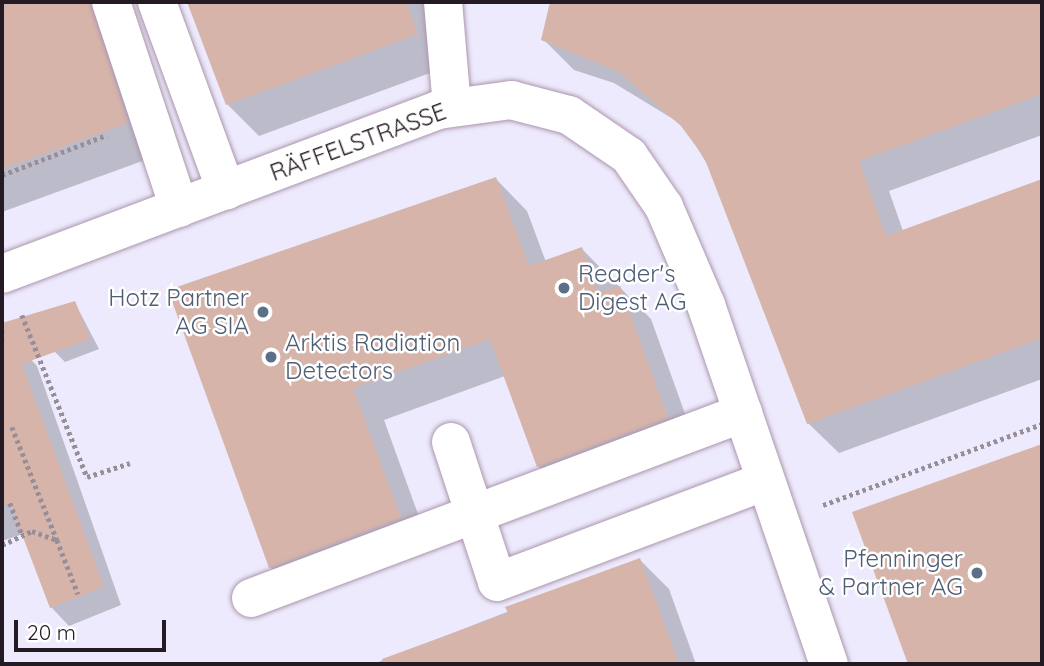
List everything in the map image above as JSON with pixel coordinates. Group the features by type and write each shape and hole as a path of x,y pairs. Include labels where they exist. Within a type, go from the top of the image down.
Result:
{"street":[{"path":"111,2 179,208"},
{"path":"157,2 226,191"},
{"path":"443,2 469,104 569,115 598,130 651,180 688,258 829,664"},
{"name":"RÄFFELSTRASSE","path":"2,274 469,104"},
{"path":"251,598 743,413"},
{"path":"451,442 497,582 766,481"}],"path":[{"path":"2,175 150,119"},
{"path":"20,311 87,477 130,463"},
{"path":"2,330 2,344"},
{"path":"821,505 1042,424"},
{"path":"12,427 78,594"},
{"path":"10,503 23,535"},
{"path":"2,545 32,531 57,540"}],"shaded area":[{"path":"2,2 1042,2 1042,664 2,664"}],"building":[{"path":"2,2 90,2 128,123 2,169"},
{"path":"187,2 406,2 418,34 226,105"},
{"path":"550,2 1042,2 1042,94 859,161 886,236 1042,179 1042,338 807,424 704,157 681,126 619,72 541,40"},
{"path":"496,177 529,266 582,247 599,293 620,286 668,418 537,467 490,339 353,388 401,518 269,568 168,290"},
{"path":"75,301 90,339 22,364 104,587 50,608 10,503 2,506 2,323"},
{"path":"1042,444 1042,664 908,664 852,512"},
{"path":"640,558 679,664 383,664 382,659 508,613 505,607"}],"place":[{"name":"Reader's Digest AG","path":"564,288"},
{"name":"Hotz Partner AG SIA","path":"263,312"},
{"name":"Arktis Radiation Detectors","path":"271,357"},
{"name":"Pfenninger & Partner AG","path":"977,573"}]}
